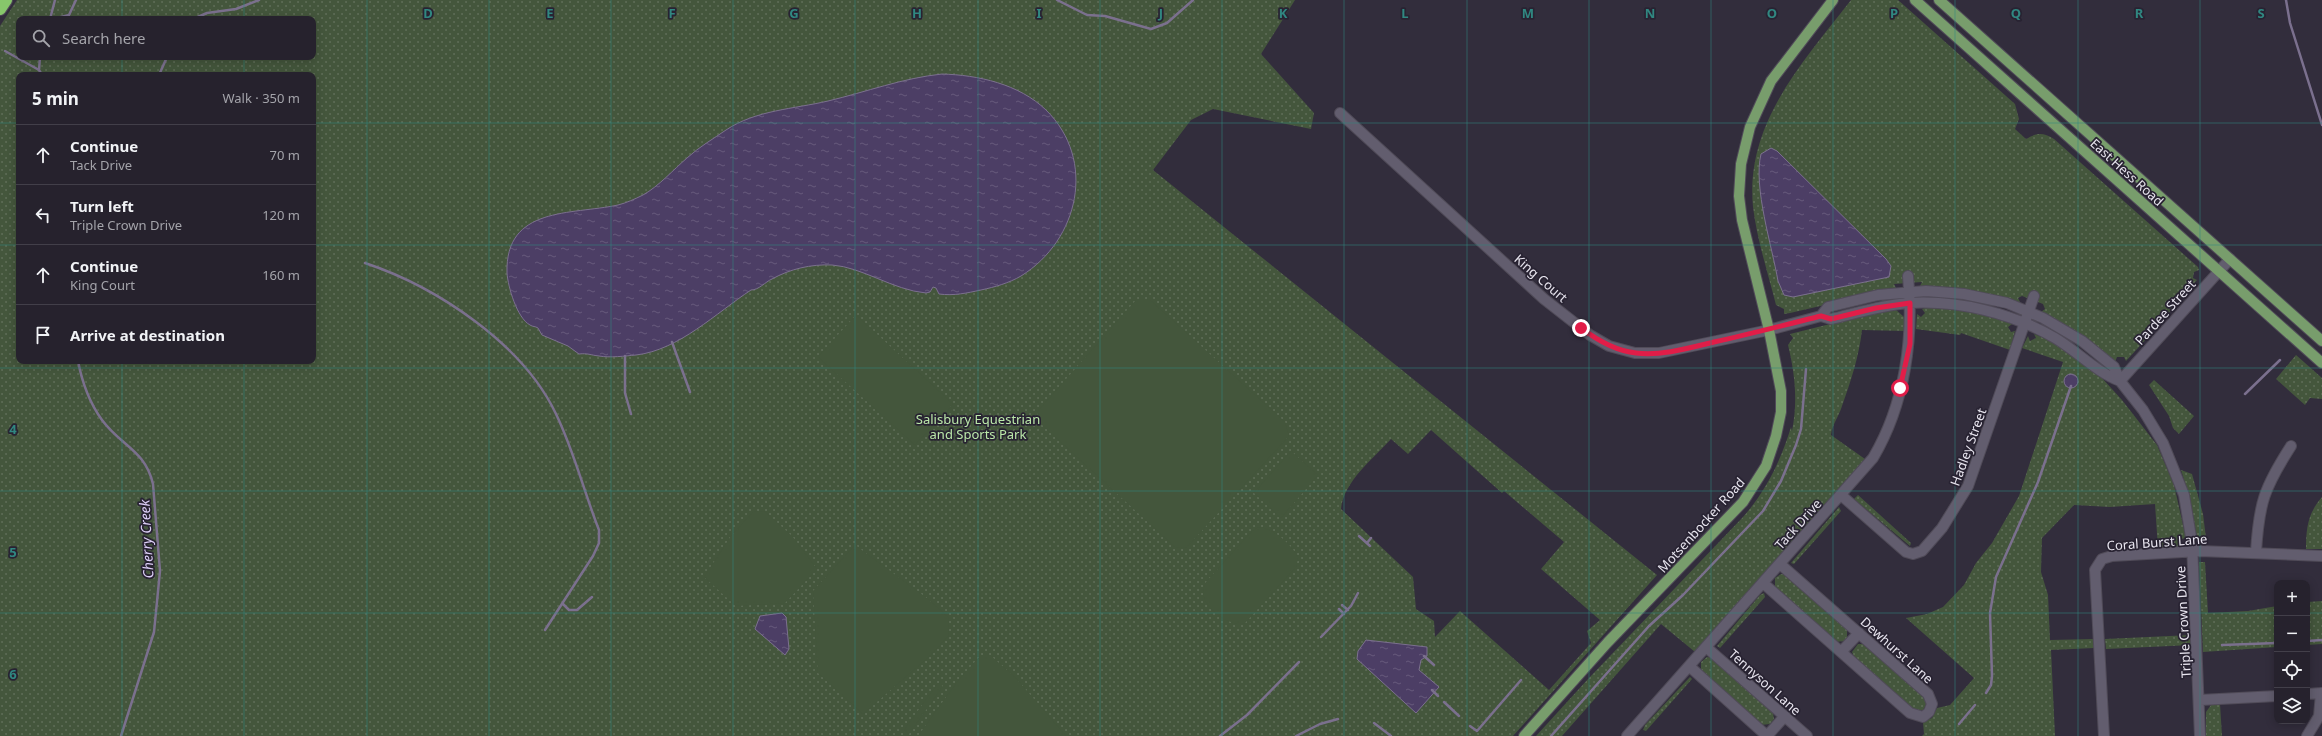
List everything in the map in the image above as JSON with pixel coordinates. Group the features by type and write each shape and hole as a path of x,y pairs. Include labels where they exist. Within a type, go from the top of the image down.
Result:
{"highway":[{"path":"0,9 6,0"}],"main road":[{"name":"Motsenbocker Road","path":"1524,736 1608,642 1730,517 1749,494 1761,476 1776,436 1780,412 1779,378 1769,330 1742,220 1739,196 1743,154 1751,122 1771,81 1833,0"},
{"name":"East Hess Road","path":"1915,0 2322,363"},
{"name":"East Hess Road","path":"1939,0 2322,341"}],"street":[{"name":"King Court","path":"1340,113 1538,294 1575,324 1609,346 1635,353 1659,353 1769,330"},
{"name":"Pardee Street","path":"2120,381 2230,259"},
{"name":"Tack Drive","path":"1633,734 1689,666 1873,458 1889,421 1908,358 1911,328 1908,276"},
{"name":"Triple Crown Drive","path":"1821,316 1828,307 1878,295 1909,292 1964,294 1995,300 2028,312 2058,326 2088,345 2114,367 2120,381 2152,423 2172,462 2185,502 2192,551 2200,700 2200,736"},
{"name":"Hadley Street","path":"1841,495 1914,558 1922,551 1942,528 1968,486 2034,296"},
{"name":"Triple Crown Drive","path":"1769,330 1821,316 1831,319 1882,307 1910,303 1949,304 1975,309 2025,323 2062,343 2106,376 2120,381"},
{"path":"2256,552 2258,521 2263,497 2272,476 2292,446"},
{"name":"Coral Burst Lane","path":"2104,736 2095,570 2096,558 2192,551 2256,552 2322,556"},
{"name":"Dewhurst Lane","path":"1763,583 1910,713 1919,717 1926,715 1932,704 1928,694 1780,564"},
{"path":"1841,652 1859,633"},
{"name":"Tennyson Lane","path":"1706,647 1807,736"},
{"path":"1689,666 1768,736 1785,716"},
{"path":"2307,736 2319,716 2322,693 2310,694"},
{"path":"2200,700 2274,696"}],"green space":[{"name":"Salisbury Equestrian and Sports Park","path":"17,0 1295,0 1261,54 1314,113 1311,129 1213,109 1191,120 1153,170 1657,575 1513,736 0,736 0,26","holes":["1431,430 1502,493 1504,491 1564,542 1541,569 1600,620 1587,631 1591,643 1549,690 1460,611 1435,637 1434,621 1416,609 1413,577 1341,509 1343,499 1353,480 1391,439 1408,454"]},
{"path":"1851,0 1898,0 2015,104 2019,119 2015,129 2026,139 2033,135 2043,134 2054,139 2198,267 2199,270 2194,272 2193,278 2197,280 2166,316 2164,311 2162,312 2147,329 2147,332 2151,333 2126,361 2124,357 2117,357 2115,362 2041,312 2045,309 2043,304 2022,296 2018,298 2020,302 2017,303 1920,286 1922,282 1894,284 1896,288 1894,289 1784,314 1784,309 1776,305 1760,244 1753,207 1753,177 1758,148 1768,121 1781,95 1814,47"},
{"path":"1136,300 1150,300 1285,422 1289,436 1186,548 1175,547 1039,422 1037,412"},
{"path":"1895,309 1904,317 1905,331 1862,330 1857,359 1841,410 1834,424 1831,435 1865,459 1861,465 1695,652 1661,624 1562,736 1536,736 1588,679 1743,517 1766,486 1783,451 1791,427 1792,431 1794,420 1795,388 1788,345 1793,338 1790,334"},
{"path":"1922,309 1970,311 2004,319 2012,324 2008,327 2011,332 2015,331 2010,350 1961,333 1960,335 1916,329 1917,314 1921,317 1925,313"},
{"path":"856,315 953,404 915,445 818,357"},
{"path":"2034,334 2054,342 2101,377 2122,400 2157,445 2174,485 2186,538 2181,539 2179,542 2181,546 2179,547 2158,548 2155,504 2110,507 2074,505 2042,538 2041,572 2048,595 2050,640 2094,639 2094,648 2051,650 2055,736 1922,736 1924,734 1923,722 1932,718 1937,708 1950,705 1974,678 1906,618 1927,614 1943,607 1964,585 1976,563 1992,543 2019,496 2063,362 2022,348 2028,336 2030,341 2036,338"},
{"path":"2296,355 2322,378 2322,399 2310,398 2305,405 2276,379"},
{"path":"2154,380 2194,416 2179,434 2173,428 2169,416 2149,385"},
{"path":"1291,451 1318,475 1281,518 1254,493"},
{"path":"2181,470 2192,474 2203,514 2206,538 2197,538 2190,498"},
{"path":"1858,495 1911,543 1910,546 1854,499"},
{"path":"2322,497 2322,549 2306,549 2309,521 2317,503"},
{"path":"1839,507 1841,511 1794,564 1791,563"},
{"path":"764,511 792,536 817,569 785,603 736,606 704,577 731,536 753,512"},
{"path":"1259,527 1270,530 1282,538 1292,548 1298,558 1296,567 1245,623 1234,623 1221,617 1210,607 1206,602 1203,591 1206,582 1252,531"},
{"path":"855,545 928,599 948,617 949,635 931,655 863,714 818,673 813,591"},
{"path":"2199,562 2205,562 2208,613 2248,611 2274,607 2274,647 2203,652"},
{"path":"1781,574 1788,575 1847,628 1847,638 1844,641 1836,642 1775,588 1775,578"},
{"path":"1764,593 1765,597 1720,648 1717,646 1760,595"},
{"path":"2322,601 2322,644 2310,645 2310,602"},
{"path":"2191,635 2192,645 2106,649 2105,639"},
{"path":"1858,644 1865,644 1923,694 1927,703 1923,710 1915,711 1854,657 1852,652"},
{"path":"980,656 991,656 1015,677 1066,736 918,736 957,682"},
{"path":"1707,657 1713,658 1773,713 1774,719 1770,724 1761,725 1701,671 1701,662"},
{"path":"1690,677 1692,679 1646,731 1643,730 1645,725"},
{"path":"938,683 943,686 909,734 904,730"},
{"path":"2220,704 2222,736 2206,736 2206,712 2211,705"}],"water":[{"path":"942,74 970,76 984,79 1011,87 1035,101 1046,110 1062,130 1072,152 1076,175 1074,198 1068,221 1057,242 1041,261 1021,276 1007,283 986,289 945,295 939,294 936,288 933,287 930,292 926,293 914,291 855,270 832,265 816,265 786,272 769,280 757,289 751,290 696,329 667,346 652,352 636,355 608,357 579,354 568,346 542,335 538,328 525,321 517,309 511,294 507,273 509,251 517,236 529,225 544,218 562,213 618,205 640,196 655,187 701,147 726,130 750,118 762,114 828,101 913,79"},
{"path":"1771,148 1777,151 1886,259 1891,266 1889,277 1793,297 1784,295 1778,281 1764,217 1759,183 1761,154"},
{"path":"2068,374 2074,374 2078,378 2078,384 2074,388 2068,388 2064,384 2064,378"},
{"path":"782,613 786,617 789,649 785,655 755,629 760,616"},
{"path":"1366,640 1427,647 1427,656 1421,660 1419,670 1439,687 1416,713 1357,659 1358,651"}],"waterway":[{"path":"51,16 55,0"},
{"path":"65,16 69,15 76,0"},
{"name":"Cherry Creek","path":"200,16 207,13 236,9 259,0"},
{"name":"Cherry Creek","path":"1057,0 1087,15 1105,16 1151,29 1167,23 1193,0"},
{"path":"2286,0 2290,23 2322,125"},
{"path":"5,51 16,57"},
{"path":"21,60 39,70"},
{"path":"40,60 40,72"},
{"name":"Cherry Creek","path":"160,72 166,60"},
{"path":"365,263 421,287 475,321 500,342 522,364 541,388 556,414 568,442 599,530 599,543 593,556 545,630"},
{"path":"672,342 690,392"},
{"path":"625,356 625,393 631,414"},
{"path":"2245,394 2280,360"},
{"name":"Cherry Creek","path":"79,364 87,392 97,413 109,429 132,449 144,463 153,484 160,571 154,632 121,736"},
{"path":"1551,736 1649,626 1683,595 1763,511 1781,481 1801,429 1806,369"},
{"path":"1986,693 1991,685 1992,676 1990,613 1996,577 2038,482 2071,386"},
{"path":"1359,536 1370,546"},
{"path":"1367,543 1371,538"},
{"path":"1321,637 1351,606 1358,593"},
{"path":"563,604 569,610 577,610 592,597"},
{"path":"1342,605 1348,610"},
{"path":"1339,609 1344,614"},
{"path":"2310,641 2322,640"},
{"path":"2222,645 2274,643"},
{"path":"1424,656 1434,665"},
{"path":"1220,736 1247,715 1299,662"},
{"path":"1470,726 1477,731 1521,680"},
{"path":"1432,690 1438,696"},
{"path":"1444,702 1459,716"},
{"path":"1959,724 1975,705"},
{"path":"1296,736 1320,724 1338,719"},
{"path":"1374,723 1391,736"}],"route":[{"path":"1581,328 1590,335 1617,349 1635,353 1652,354 1690,348 1769,330 1821,316 1831,319 1876,308 1910,303 1910,344 1906,368 1900,388"}]}
